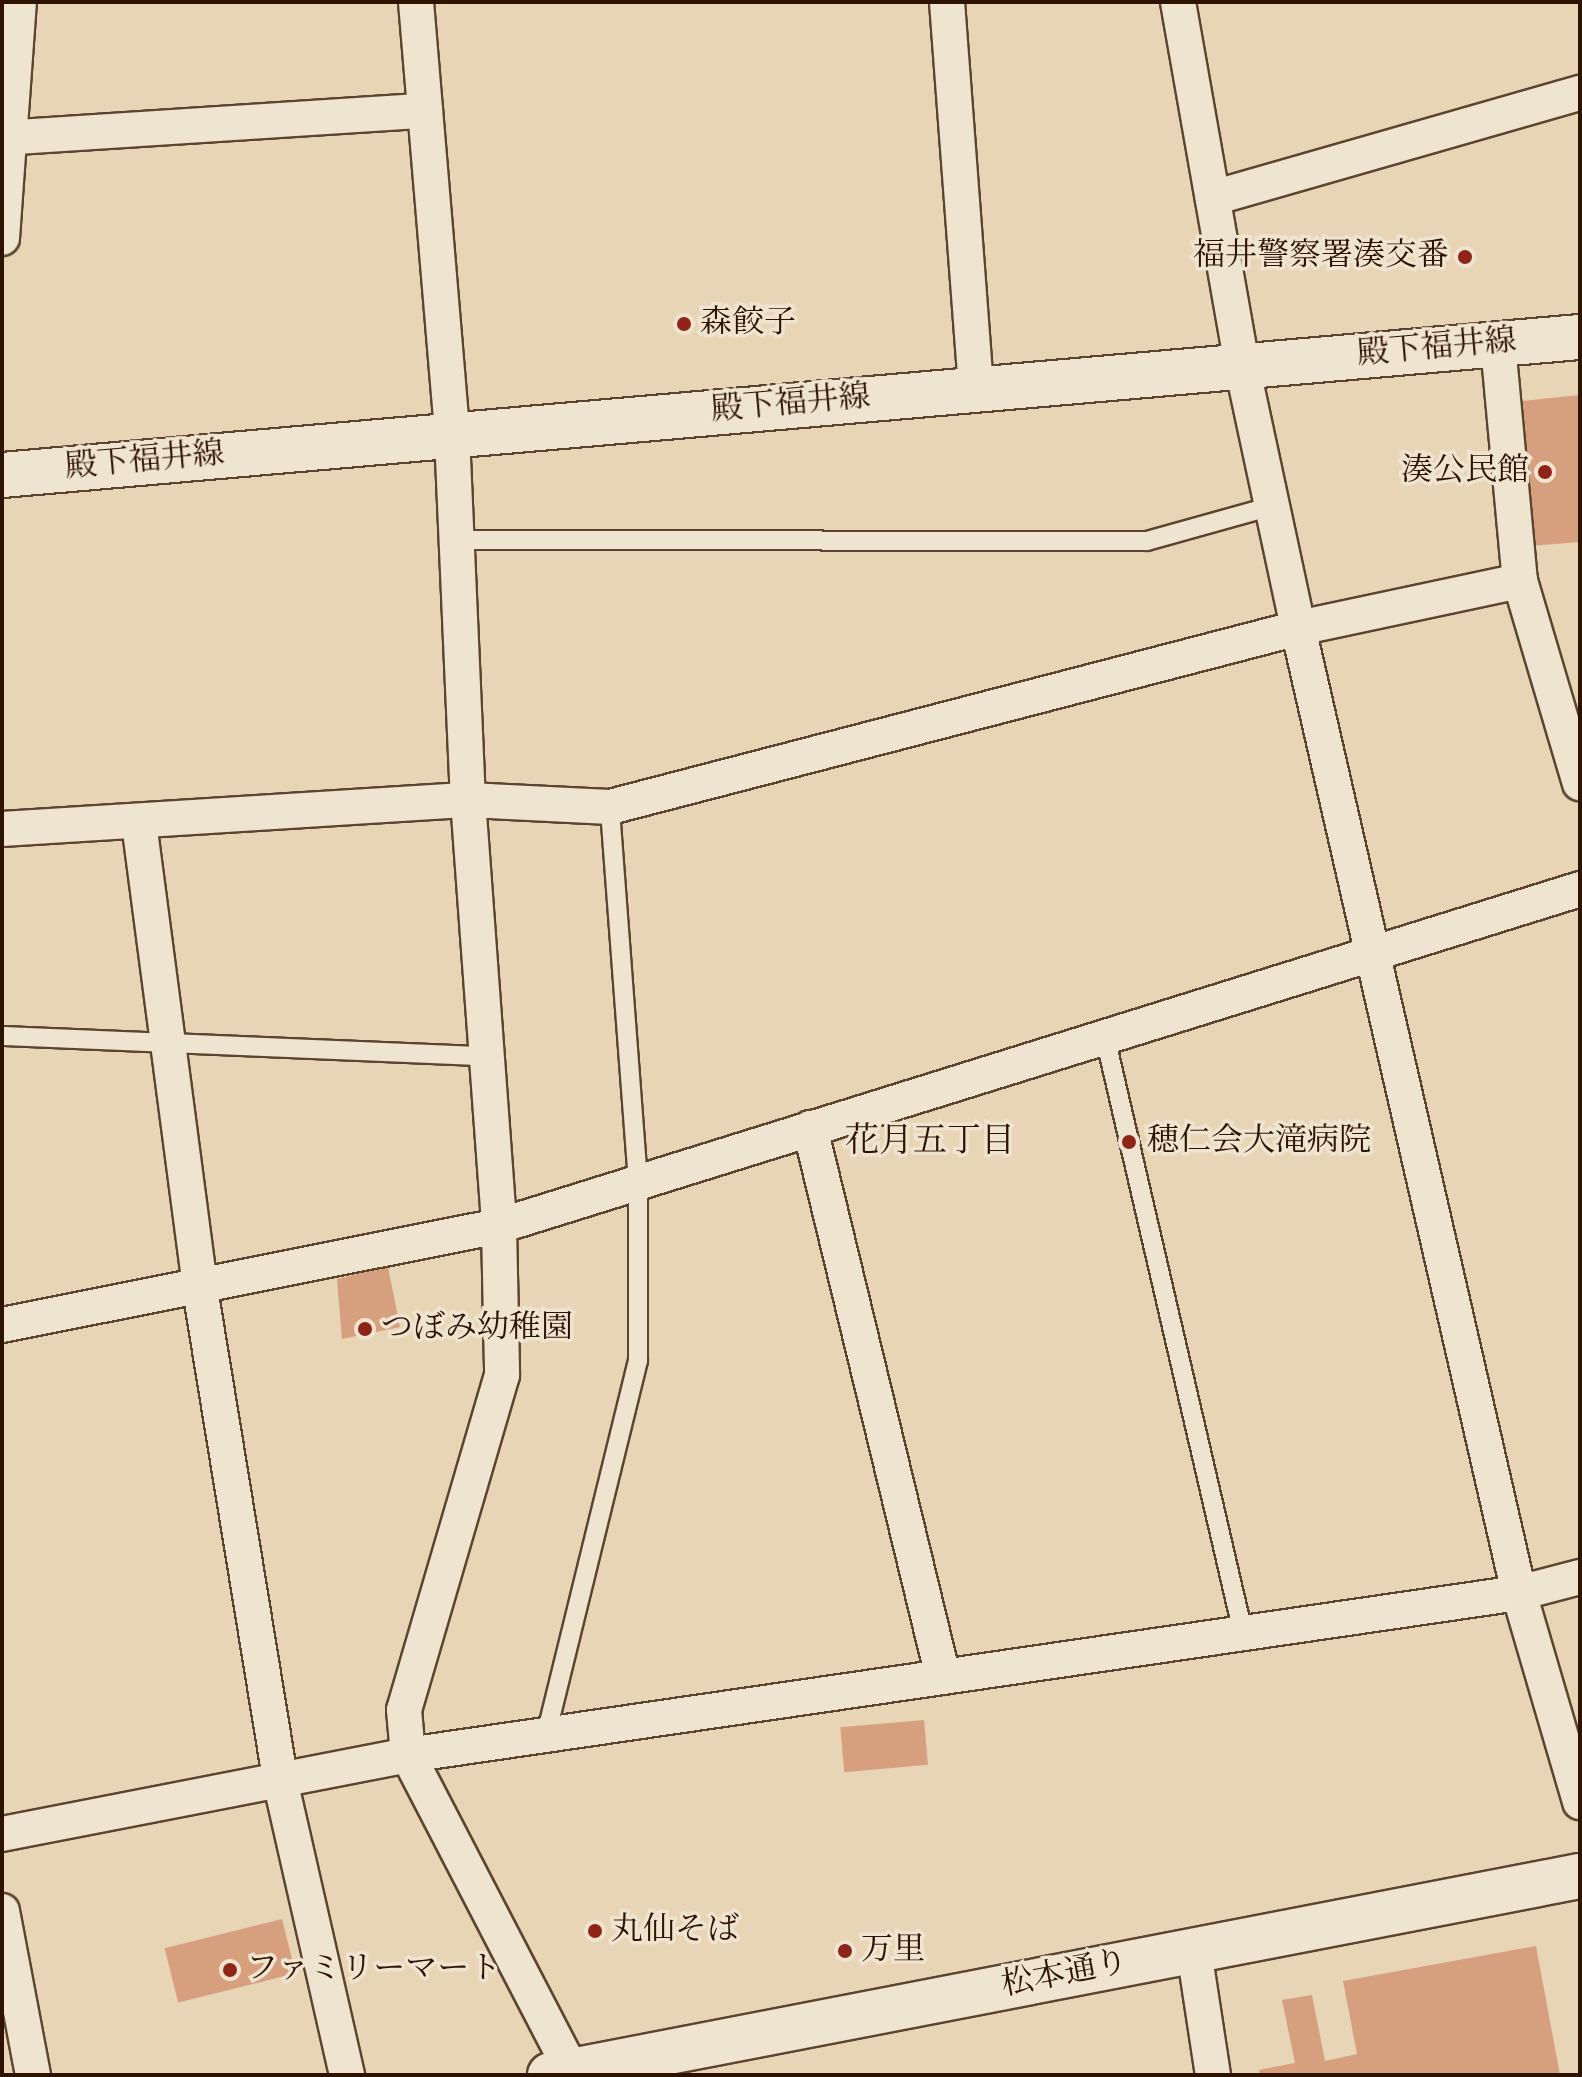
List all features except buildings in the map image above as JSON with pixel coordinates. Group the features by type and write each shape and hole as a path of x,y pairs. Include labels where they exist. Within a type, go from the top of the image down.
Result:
{"main road":[{"name":"殿下福井線","path":"2,475 1580,337"},
{"name":"松本通り","path":"561,2073 644,2066 1194,1951 1580,1876"}],"street":[{"path":"2,238 6,138 19,2"},
{"path":"416,2 452,435 468,800 499,1226 502,1375 404,1710 408,1755 561,2073"},
{"path":"947,2 976,389"},
{"path":"1178,2 1242,366 1298,628 1377,953 1519,1593 1580,1802"},
{"path":"1213,198 1580,93"},
{"path":"6,138 425,111"},
{"path":"1498,345 1520,581 1580,783"},
{"path":"2,829 139,823 468,800 610,807 1298,628 1520,581"},
{"path":"139,823 200,1289 280,1780 347,2075"},
{"path":"2,1325 200,1289 499,1226 1580,889"},
{"path":"810,1128 943,1677"},
{"path":"2,1834 408,1755 1519,1593 1580,1577"},
{"path":"2,1911 33,2075"},
{"path":"1194,1951 1213,2075"}],"lane":[{"path":"456,540 1147,541 1272,506"},
{"path":"546,1735 638,1361 638,1182 610,807"},
{"path":"2,1036 487,1056"},
{"path":"1105,1037 1243,1633"}],"place":[{"name":"福井警察署湊交番","path":"1465,257"},
{"name":"森餃子","path":"684,324"},
{"name":"湊公民館","path":"1545,472"},
{"name":"穂仁会大滝病院","path":"1129,1142"},
{"name":"つぼみ幼稚園","path":"365,1329"},
{"name":"丸仙そば","path":"595,1931"},
{"name":"万里","path":"845,1951"},
{"name":"ファミリーマート","path":"230,1970"}],"district":[{"name":"花月五丁目","path":"930,1143"}]}
